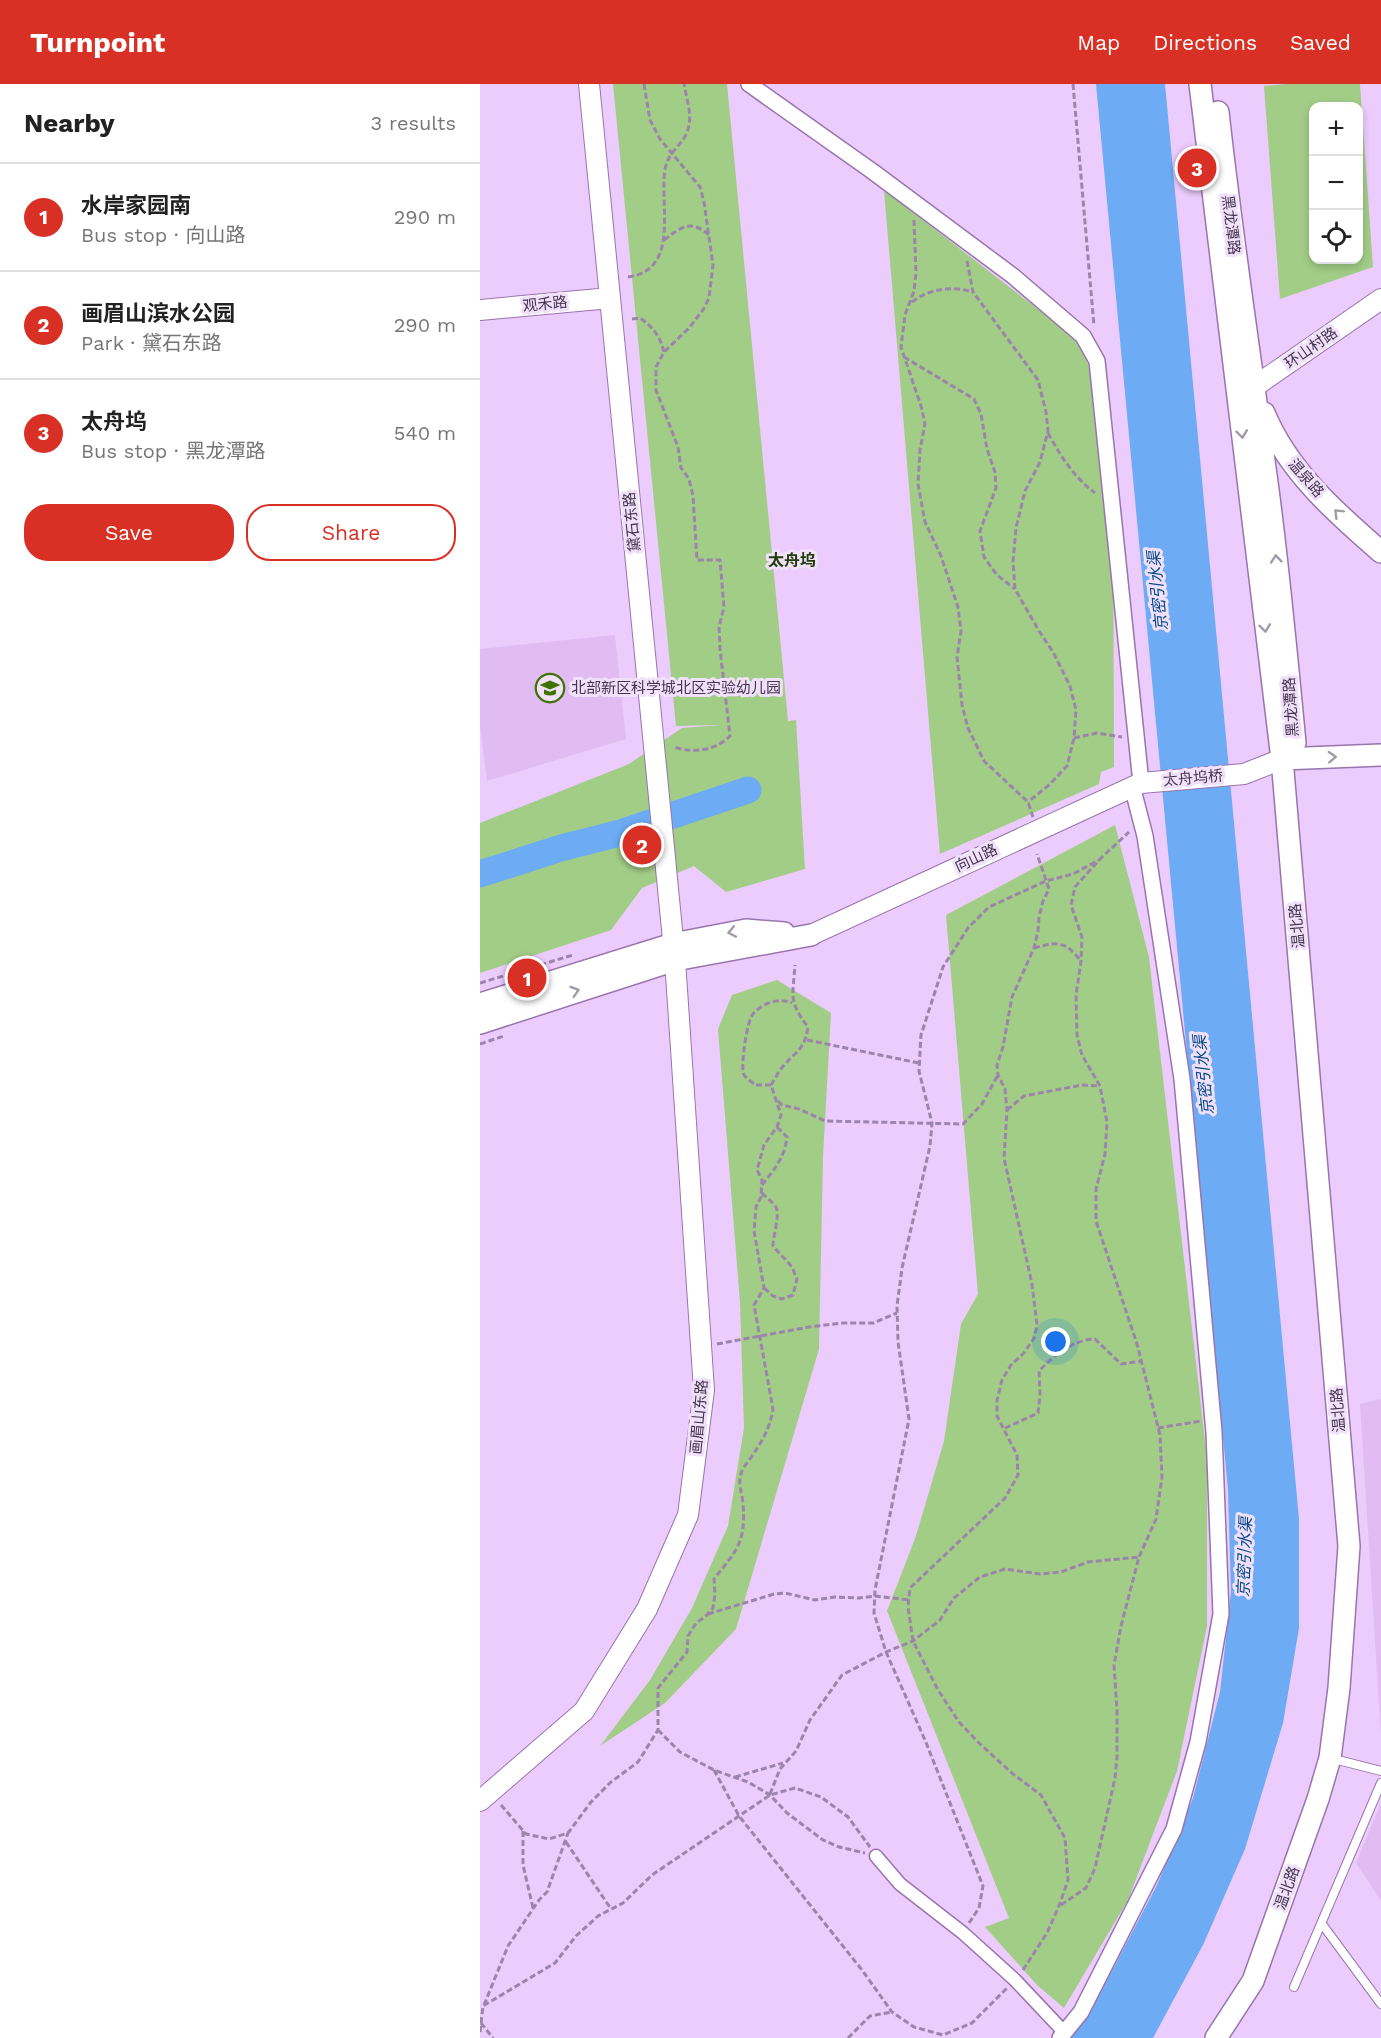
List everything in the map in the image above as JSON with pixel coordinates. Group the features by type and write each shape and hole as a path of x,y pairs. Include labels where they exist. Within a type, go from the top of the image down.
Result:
{"main road":[{"name":"黑龙潭路","path":"1200,84 1246,388 1266,470 1295,743 1282,759"},
{"name":"黑龙潭路","path":"1215,84 1242,311 1246,388"},
{"name":"温泉路","path":"1246,388 1282,449 1301,475 1381,552"},
{"path":"1282,759 1381,754"},
{"name":"温北路","path":"1216,2038 1253,1982 1318,1799 1330,1758 1339,1688 1349,1546 1282,759"},
{"name":"向山路","path":"480,1004 674,952 746,930 811,935"},
{"name":"向山路","path":"480,1023 674,952"}],"street":[{"name":"黛石东路","path":"589,84 674,952"},
{"path":"749,84 968,242 1055,310 1083,336 1097,360 1138,749 1137,784 1141,821 1182,1079 1213,1419 1221,1614 1198,1742 1174,1829 1081,2012 1062,2035 1015,1980 963,1934 900,1884 876,1856"},
{"name":"观禾路","path":"480,310 610,298"},
{"name":"环山村路","path":"1246,388 1381,299"},
{"name":"太舟坞桥","path":"1137,784 1244,774 1282,759"},
{"name":"向山路","path":"811,935 1137,784"},
{"name":"画眉山东路","path":"480,1801 584,1712 647,1609 688,1515 704,1390 674,952"}],"lane":[{"path":"1330,1758 1381,1771"},
{"path":"1294,1987 1381,1783"},
{"path":"1322,1924 1381,2004"}],"path":[{"path":"645,84 650,120 660,140 700,187 713,265 709,298 689,328 664,352 656,367 656,390 678,447 681,468 689,479 693,496 697,560 720,560 724,607 719,627 720,649 730,736 721,745 703,750 674,747"},
{"path":"628,277 636,276 654,264 660,254 665,230 666,165 675,147 684,139 690,114 684,84"},
{"path":"1072,84 1094,326"},
{"path":"904,357 974,399 981,414 987,449 995,472 996,488 980,531 984,557 997,575 1015,589 1053,652 1070,686 1076,710 1074,738 1067,766 1028,802 984,761 968,728 962,705 957,657 961,631 958,608 941,556 925,522 918,484 920,450 925,424 901,348 901,336 914,291 916,273 915,203"},
{"path":"663,241 684,226 700,227 709,235"},
{"path":"968,242 967,268 973,292 1038,380 1048,431 1060,456 1074,474 1097,495"},
{"path":"910,303 929,292 949,288 973,292"},
{"path":"632,319 640,318 652,326 661,341 664,352"},
{"path":"1015,589 1013,562 1016,528 1025,491 1040,462 1048,431"},
{"path":"1074,738 1097,733 1124,738 1138,749"},
{"path":"1059,1906 1086,1888 1095,1868 1102,1841 1117,1757 1114,1665 1121,1626 1140,1557 1156,1519 1162,1477 1158,1428 1142,1361 1096,1221 1096,1189 1105,1154 1107,1122 1100,1086 1082,1055 1077,1035 1076,995 1082,937 1071,905 1075,887 1099,860 1141,821"},
{"path":"714,1770 739,1816 862,1970 892,2012 914,2027 943,2034 972,2023 1029,1963 1059,1906 1068,1880 1065,1838 1041,1795 1013,1774 959,1722 938,1690 913,1641 908,1606 910,1588 1005,1498 1018,1475 1017,1455 998,1416 997,1400 1002,1380 1011,1365 1024,1353 1034,1338 1037,1325 1032,1284 1004,1158 1008,1110 1005,1089 998,1075 997,1065 1003,1047 1012,997 1034,948 1042,901 1049,889 1037,854"},
{"path":"963,1934 979,1908 983,1886 926,1740 885,1652 874,1613 875,1596 909,1419 898,1342 897,1313 902,1268 920,1198 932,1123 919,1071 921,1035 942,967 968,928 989,907 1046,881 1072,874 1099,860"},
{"path":"1034,948 1054,942 1071,948 1081,961"},
{"path":"771,1086 755,1085 744,1074 742,1063 751,1016 761,1006 773,1002 786,1000 792,1003"},
{"path":"806,1040 919,1063"},
{"path":"776,1099 782,1105 799,1109 825,1121 963,1124 981,1104 998,1075"},
{"path":"1008,1110 1024,1096 1082,1085 1100,1086"},
{"path":"762,1185 786,1150 787,1137 777,1127"},
{"path":"761,1193 776,1207 773,1245 792,1267 797,1279 793,1295 782,1299 772,1296 764,1288"},
{"path":"701,1347 809,1327 843,1323 873,1323 897,1313"},
{"path":"1005,1428 1038,1413 1039,1371 1049,1360 1082,1339 1095,1339 1121,1364 1142,1361"},
{"path":"1158,1428 1213,1419"},
{"path":"770,1795 780,1769 796,1751 810,1720 842,1675 885,1652 913,1641 940,1620 954,1598 980,1577 1005,1569 1040,1574 1061,1572 1088,1562 1140,1557"},
{"path":"708,1614 774,1594 785,1593 815,1600 875,1596 909,1600"},
{"path":"658,1730 680,1752 714,1770 748,1782 770,1795 787,1813 823,1840 839,1847 876,1856"},
{"path":"735,1777 785,1762"},
{"path":"483,2006 555,1963 576,1936 598,1916 623,1903 652,1875 770,1795 795,1788 821,1797 848,1817 876,1856"},
{"path":"523,1831 523,1865 533,1908"},
{"path":"480,2032 483,2006 508,1946 533,1908 547,1892 568,1833"},
{"path":"566,1842 611,1909"},
{"path":"848,2038 870,2016 892,2012"},
{"path":"481,2022 493,2038"}],"shaded area":[{"name":"北部新区科学城北区实验幼儿园","path":"615,635 626,739 487,781 480,726 480,649"},
{"path":"1381,1399 1381,1735 1360,1404"},
{"path":"1381,1803 1381,1901 1356,1863"}],"green space":[{"path":"613,84 727,84 788,721 796,720 805,869 726,892 694,866 642,888 611,930 480,973 480,823 629,764 682,728 721,725 676,726"},
{"path":"1360,84 1361,102 1309,102 1309,264 1363,264 1363,126 1373,267 1280,299 1264,86"},
{"path":"884,190 1070,334 1084,353 1103,409 1113,481 1114,767 1101,772 1099,784 940,854"},
{"path":"1115,825 1149,957 1207,1458 1207,1626 1177,1771 1128,1900 1064,2008 1037,1985 985,1927 1009,1918 887,1611 916,1536 944,1441 961,1324 978,1294 946,915"},
{"path":"777,980 831,1013 823,1157 819,1349 736,1629 665,1703 600,1746 650,1680 692,1608 728,1526 744,1428 740,1302 718,1029 732,995"}],"water":[{"name":"京密引水渠","path":"1096,84 1165,84 1299,1519 1299,1628 1283,1723 1245,1849 1203,1945 1153,2038 1070,2038 1079,2027 1115,1965 1157,1885 1193,1798 1220,1692 1231,1592 1228,1490"}],"waterway":[{"path":"480,874 561,848 620,833 748,790"}],"place":[{"name":"太舟坞","path":"1197,168"},
{"name":"北部新区科学城北区实验幼儿园","path":"550,688"},
{"name":"画眉山滨水公园","path":"642,845"},
{"name":"水岸家园南","path":"527,978"}],"district":[{"name":"太舟坞","path":"792,560"}]}
